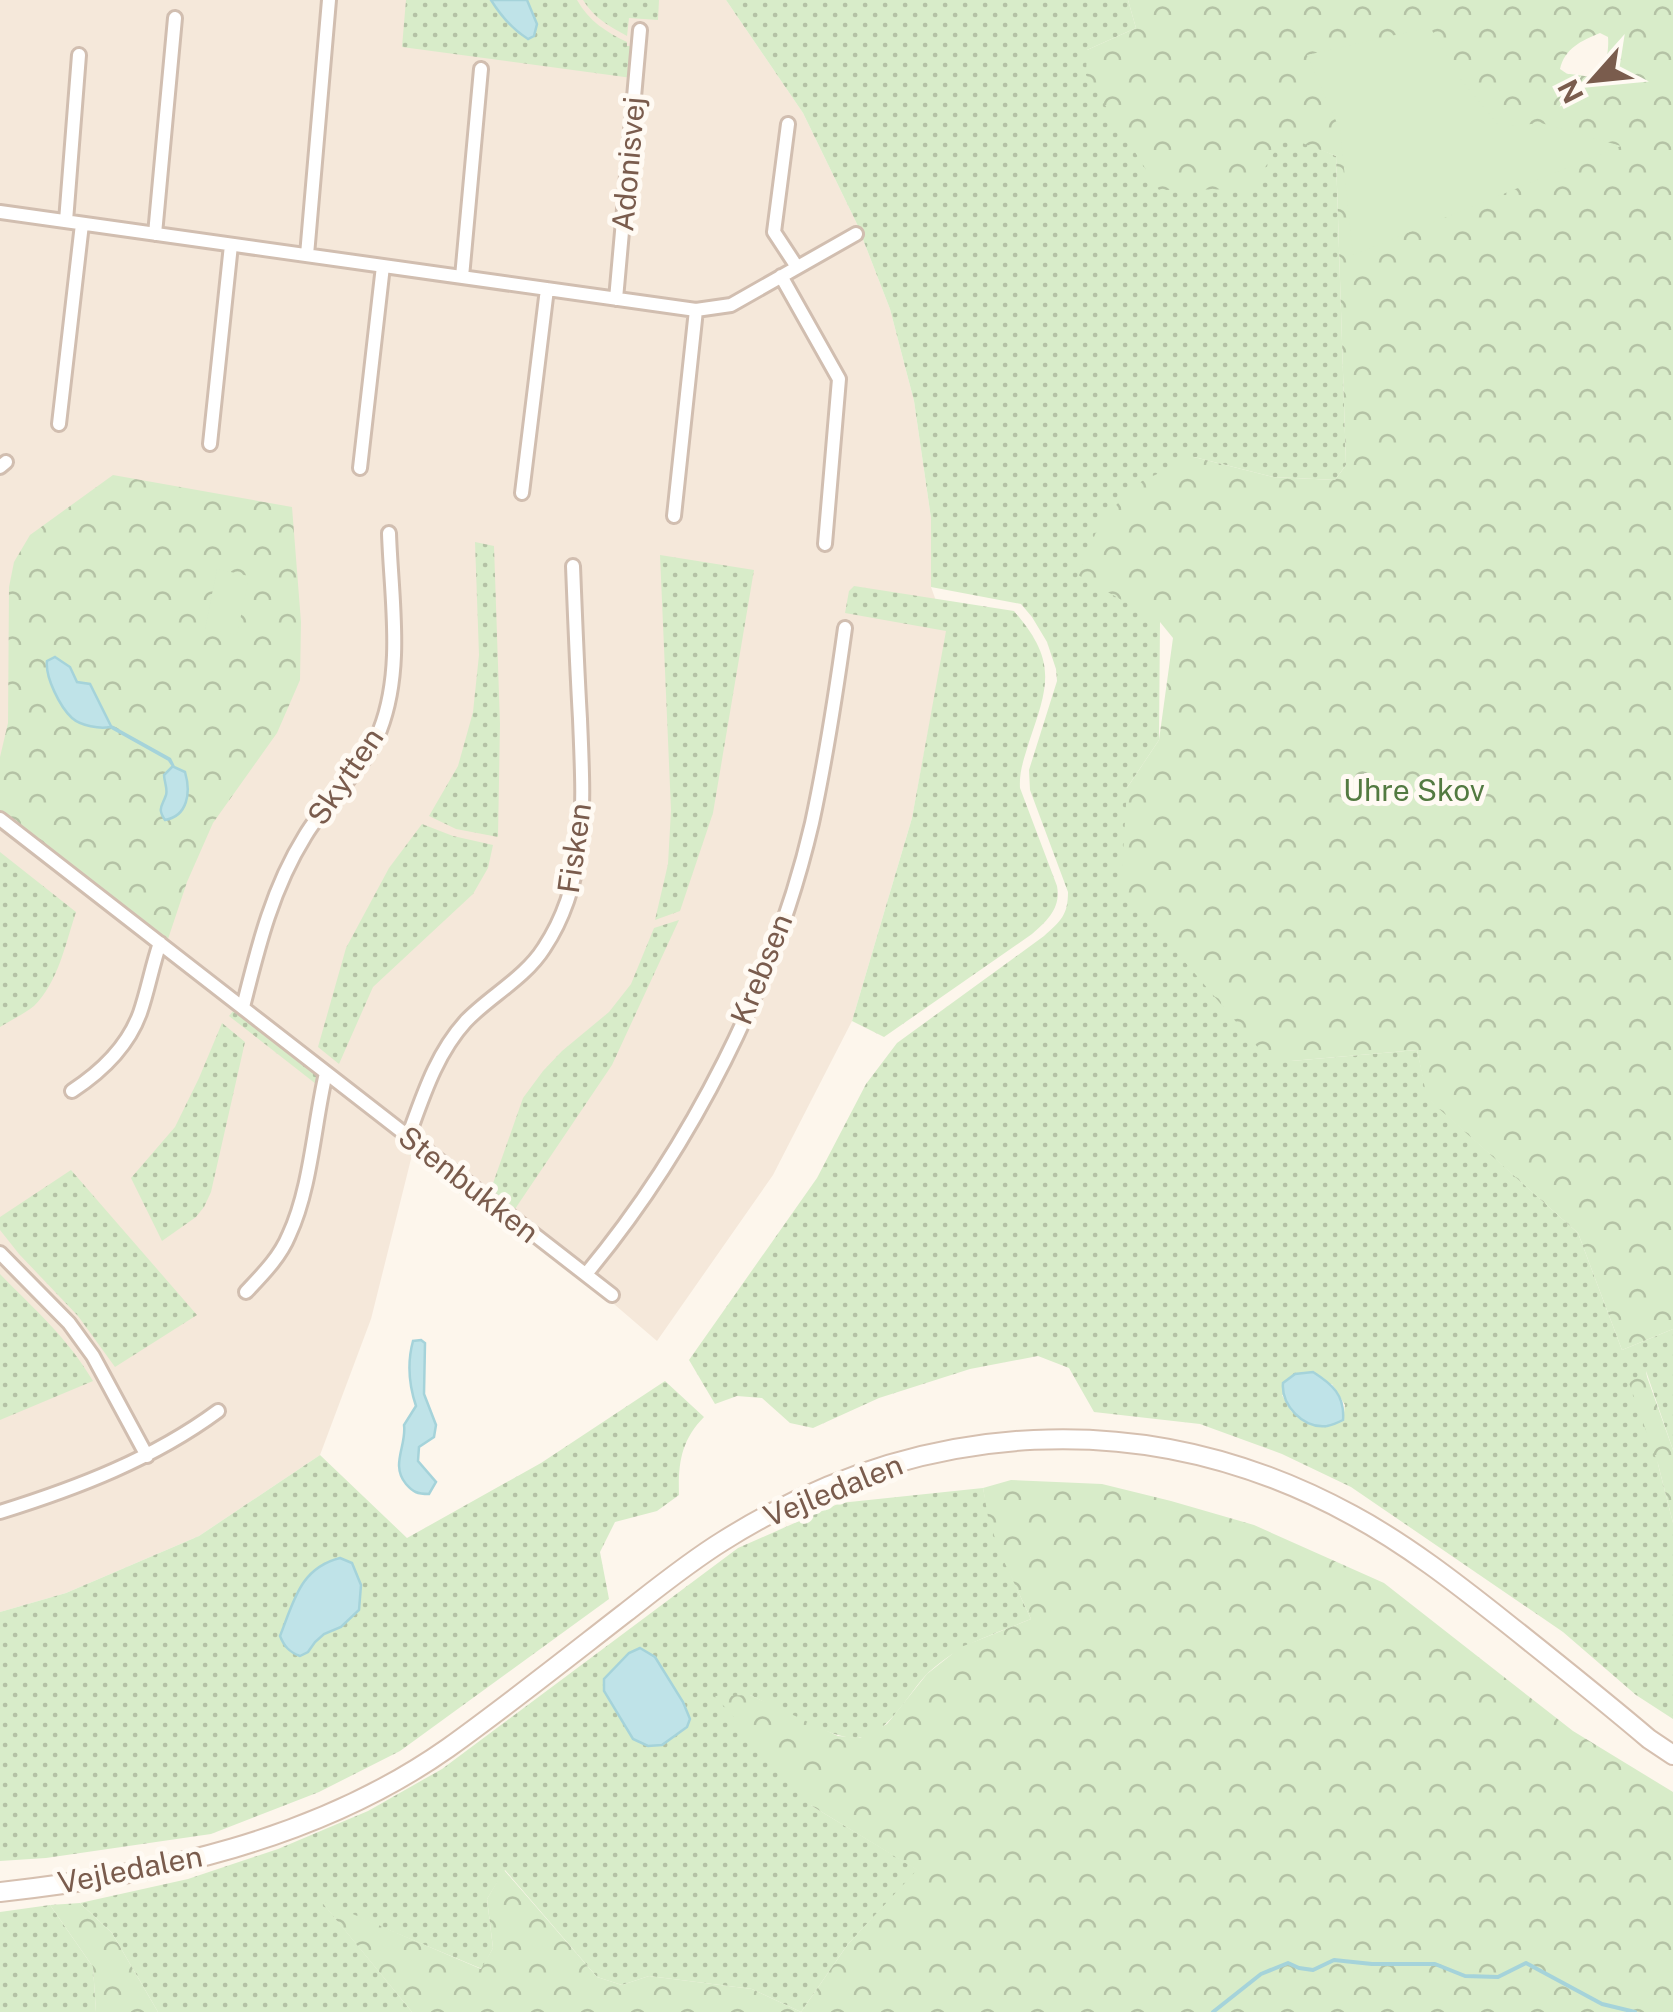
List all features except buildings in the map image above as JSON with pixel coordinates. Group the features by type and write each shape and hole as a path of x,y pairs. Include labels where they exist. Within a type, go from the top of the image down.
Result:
{"street":[{"path":"306,255 329,0"},
{"path":"155,234 175,18"},
{"name":"Adonisvej","path":"616,299 640,30"},
{"path":"66,221 79,55"},
{"path":"462,277 481,69"},
{"path":"788,124 774,232 797,267"},
{"path":"0,212 696,310 730,305 856,234"},
{"path":"59,424 82,224"},
{"path":"210,444 230,244"},
{"path":"360,468 382,266"},
{"path":"781,276 839,380 825,544"},
{"path":"522,493 546,289"},
{"path":"674,516 696,310"},
{"name":"Skytten","path":"243,1008 266,919 284,873 307,832 360,762 384,716 394,664 388,533"},
{"name":"Fisken","path":"408,1137 445,1048 467,1020 542,953 559,925 572,890 584,806 573,566"},
{"name":"Krebsen","path":"586,1274 664,1167 713,1084 775,946 811,825 833,716 845,628"},
{"name":"Stenbukken","path":"0,818 612,1296"},
{"path":"72,1091 116,1054 131,1030 139,1016 160,942"},
{"path":"246,1292 275,1261 289,1236 302,1199 326,1072"},
{"path":"0,1253 85,1345 147,1456"},
{"path":"0,1512 94,1480 147,1456 218,1410"},
{"name":"Vejledalen","path":"0,1892 176,1864 310,1824 443,1752 670,1577 768,1514 876,1467 929,1453 1021,1441 1084,1439 1153,1446 1214,1459 1271,1476 1351,1514 1405,1547 1474,1598 1673,1755"}],"shaded area":[{"path":"0,0 726,0 803,113 857,224 890,309 914,401 931,518 931,587 947,631 912,818 852,1021 773,1175 657,1341 417,1135 371,1319 320,1455 199,1536 66,1593 0,1612"}],"green space":[{"path":"406,0 577,0 599,25 627,42 627,46 635,46 632,78 402,47"},
{"path":"583,0 659,0 658,20 629,18 627,36 597,17"},
{"path":"726,0 1128,0 1136,28 1087,50 1336,156 1346,465 1335,480 1273,477 1194,457 1160,622 1159,740 1127,788 1291,1061 1417,1050 1428,1098 1578,1233 1622,1350 1673,1329 1673,1450 1646,1371 1658,1464 1673,1523 1673,1719 1636,1695 1563,1632 1351,1487 1282,1454 1200,1424 1094,1412 1069,1368 1038,1356 970,1369 879,1398 813,1428 790,1423 762,1398 737,1396 715,1404 689,1360 817,1178 866,1084 897,1043 1044,936 1062,917 1068,900 1030,790 1029,770 1057,681 1047,642 1021,604 931,587 931,518 914,401 890,309 857,224 803,113","holes":["1332,1384 1345,1405 1343,1420 1314,1425 1291,1411 1282,1395"]},
{"name":"Uhre Skov","path":"1128,0 1673,0 1673,1329 1622,1350 1578,1233 1427,1098 1417,1050 1291,1061 1266,1057 1121,887 1127,788 1159,740 1173,638 1160,622 1078,575 1102,518 1142,481 1194,457 1273,477 1335,480 1346,465 1336,156 1284,136 1252,189 1159,190 1086,75 1087,50 1136,28","holes":["1600,33 1608,37 1606,59 1594,77 1568,74 1560,69 1570,50 1580,42"]},
{"path":"1430,27 1458,76 1500,127 1541,123 1621,146 1353,255 1340,130 1307,55"},
{"path":"113,475 292,507 301,622 300,680 277,733 213,823 168,939 0,811 0,757 8,723 9,587 14,562 30,535"},
{"path":"475,542 494,546 500,724 498,837 456,829 429,816 458,766 473,712 479,655"},
{"path":"660,555 754,570 713,813 680,911 655,920 668,864 671,810"},
{"path":"217,569 249,576 237,635 205,629"},
{"path":"854,586 1014,611 1037,644 1045,674 1020,788 1057,886 1055,907 1032,934 884,1037 852,1021 912,818 946,631 845,613 849,591"},
{"path":"422,824 493,845 488,868 473,894 373,987 339,1064 318,1047 346,948 389,868"},
{"path":"0,852 76,912 60,962 42,997 0,1027"},
{"path":"679,920 612,1065 515,1209 491,1189 523,1098 543,1071 609,1012 631,984 654,928"},
{"path":"234,1010 317,1074 316,1084 229,1016"},
{"path":"222,1023 245,1042 211,1192 196,1217 162,1241 131,1178 175,1127"},
{"path":"402,1141 527,1238 523,1243 398,1146"},
{"path":"71,1170 197,1315 115,1367 78,1316 0,1230 0,1217"},
{"path":"0,1274 61,1337 93,1381 0,1420"},
{"path":"1645,1371 1673,1450 1673,1523 1658,1464 1629,1383"},
{"path":"665,1381 704,1417 682,1453 679,1495 657,1511 615,1522 600,1552 609,1599 400,1751 319,1792 211,1834 0,1861 0,1612 66,1593 199,1536 320,1455 407,1538 541,1463"},
{"path":"1011,1480 1102,1484 1171,1501 1254,1525 1384,1583 1573,1731 1673,1792 1673,2012 801,2012 848,1944 917,1870 812,1806 715,1696 750,1695 838,1736 860,1738 887,1724 927,1674 961,1647 1031,1619 1000,1553 983,1488"},
{"path":"983,1488 997,1539 1031,1619 977,1641 941,1662 921,1680 888,1722 857,1738 803,1721 750,1695 812,1806 918,1870 848,1944 801,2012 752,1989 649,1976 622,1985 597,1977 505,1870 487,1899 493,1948 482,1969 322,1902 412,2012 158,2012 112,1933 80,1903 188,1879 278,1849 368,1811 442,1769 738,1548 840,1503"},
{"path":"504,1870 597,1977 622,1985 649,1976 752,1989 801,2012 412,2012 320,1900 481,1969 493,1948 487,1899"},
{"path":"80,1903 112,1933 158,2012 96,2012 93,1967 50,1905"},
{"path":"50,1905 93,1967 96,2012 0,2012 0,1912"}],"water":[{"path":"491,0 527,0 537,24 534,36 528,39 517,31"},
{"path":"55,657 70,667 77,682 90,684 111,726 170,759 174,767 185,772 186,802 179,814 165,820 161,813 166,793 164,775 173,766 169,760 110,727 91,726 72,718 48,675 47,661"},
{"path":"413,1341 425,1343 424,1394 436,1425 434,1437 419,1447 418,1461 436,1482 429,1494 411,1489 399,1470 404,1425 416,1406 410,1374 411,1349"},
{"path":"1313,1372 1336,1391 1343,1420 1318,1426 1302,1420 1290,1407 1283,1383 1295,1374"},
{"path":"340,1558 352,1563 361,1585 359,1610 300,1656 287,1648 280,1636 295,1599 316,1569"},
{"path":"640,1648 655,1657 690,1719 687,1727 662,1745 648,1746 633,1739 604,1691 604,1679 629,1653"}],"waterway":[{"path":"1213,2012 1261,1974 1288,1963 1313,1970 1334,1960 1435,1964 1465,1976 1498,1977 1526,1963 1602,2004 1635,2012"}]}
